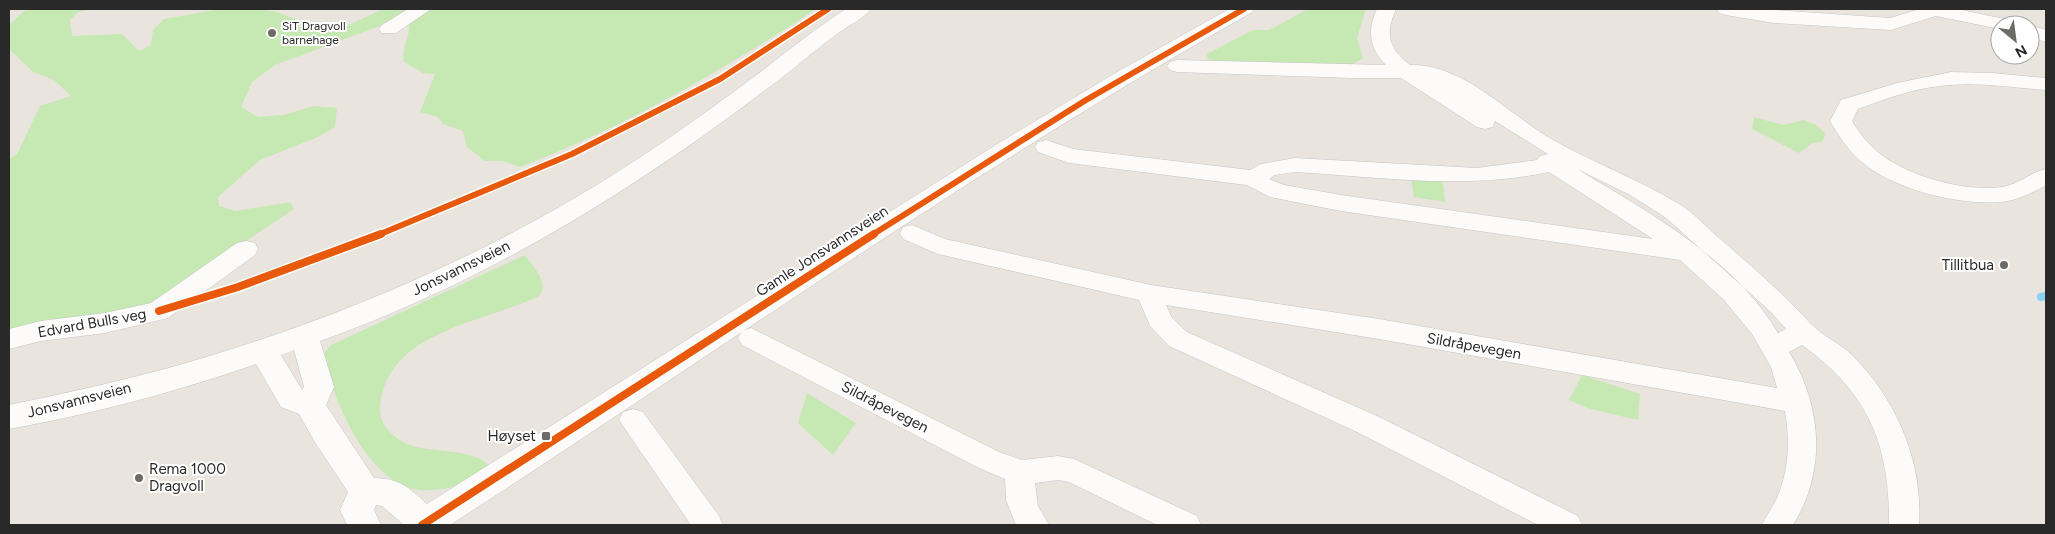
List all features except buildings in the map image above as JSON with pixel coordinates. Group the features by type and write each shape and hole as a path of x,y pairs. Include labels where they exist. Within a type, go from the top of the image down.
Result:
{"street":[{"path":"389,29 421,9"},
{"name":"Jonsvannsveien","path":"9,417 83,401 263,351 470,266 606,191 675,146 814,40 860,9"},
{"name":"Gamle Jonsvannsveien","path":"365,492 390,492 423,524 509,471 612,402 1000,154 1126,76 1244,9"},
{"path":"1386,9 1381,18 1379,37 1390,58 1415,72 1552,164 1689,252 1734,294 1774,346 1788,372 1803,431 1803,459 1796,490 1777,525"},
{"path":"1726,9 1774,16 1891,24 1933,9 1990,21"},
{"path":"1176,66 1415,72 1460,85 1541,142 1638,190 1673,211 1780,305 1803,332 1844,363 1872,398 1893,440 1903,480 1906,508 1904,525"},
{"path":"2046,84 1959,79 1938,80 1880,94 1849,105 1841,121 1857,147 1885,168 1940,188 1977,194 2008,193 2046,176"},
{"path":"1046,147 1056,153 1069,156 1254,178 1261,184 1278,192 1401,212 1689,252"},
{"path":"1254,178 1269,169 1295,165 1484,175 1540,168 1552,164"},
{"name":"Sildråpevegen","path":"912,233 938,246 1151,294 1388,331 1797,402"},
{"name":"Edvard Bulls veg","path":"9,339 41,331 105,323 160,311 246,249"},
{"path":"1151,294 1152,309 1168,331 1178,338 1358,420 1567,525"},
{"path":"1774,346 1803,332"},
{"path":"304,335 319,386 310,405"},
{"name":"Sildråpevegen","path":"752,338 989,460 1020,472 1058,468 1074,471 1186,525"},
{"path":"263,351 292,398 310,405 327,435 365,492 357,510 364,525"},
{"path":"633,420 708,525"},
{"path":"1020,472 1020,498 1026,515 1034,525"}],"green space":[{"path":"32,9 93,9 78,12 70,20 72,36 122,34 139,51 151,45 153,30 164,19 220,9 257,9 277,12 298,20 344,27 383,9 816,9 745,54 635,116 520,167 503,161 485,161 467,147 463,131 443,124 438,117 420,112 435,74 423,73 404,62 403,56 409,31 408,21 390,22 275,65 252,82 241,107 258,117 284,115 313,106 337,108 335,127 318,137 260,160 218,197 219,206 235,211 290,202 294,209 220,258 162,304 9,334 9,159 17,154 40,106 71,96 54,80 33,72 9,49 9,25 24,11"},
{"path":"1308,9 1366,9 1357,38 1363,58 1350,66 1220,63 1208,60 1207,54 1253,30 1269,30"},
{"path":"1754,117 1783,125 1803,120 1816,125 1825,133 1823,141 1811,144 1799,153 1752,129"},
{"path":"1411,179 1443,182 1445,202 1414,197"},
{"path":"525,255 542,280 542,291 539,296 466,323 417,346 399,363 385,384 380,410 386,427 394,436 405,443 420,448 475,457 484,461 492,468 472,481 444,489 417,490 401,485 386,475 373,462 352,430 335,394 323,360 324,353 331,345"},
{"path":"1582,375 1640,394 1638,420 1590,409 1569,400"},
{"path":"807,393 856,423 833,455 798,423"}],"waterway":[{"path":"2041,297 2046,296"}],"cycle path":[{"path":"159,311 238,287 351,246 572,154 720,79 828,9"},
{"path":"422,525 1008,149 1125,77 1244,9"}],"place":[{"name":"SiT Dragvoll barnehage","path":"272,33"},
{"name":"Tillitbua","path":"2004,265"},
{"name":"Høyset","path":"546,436"},
{"name":"Rema 1000 Dragvoll","path":"139,478"}]}
